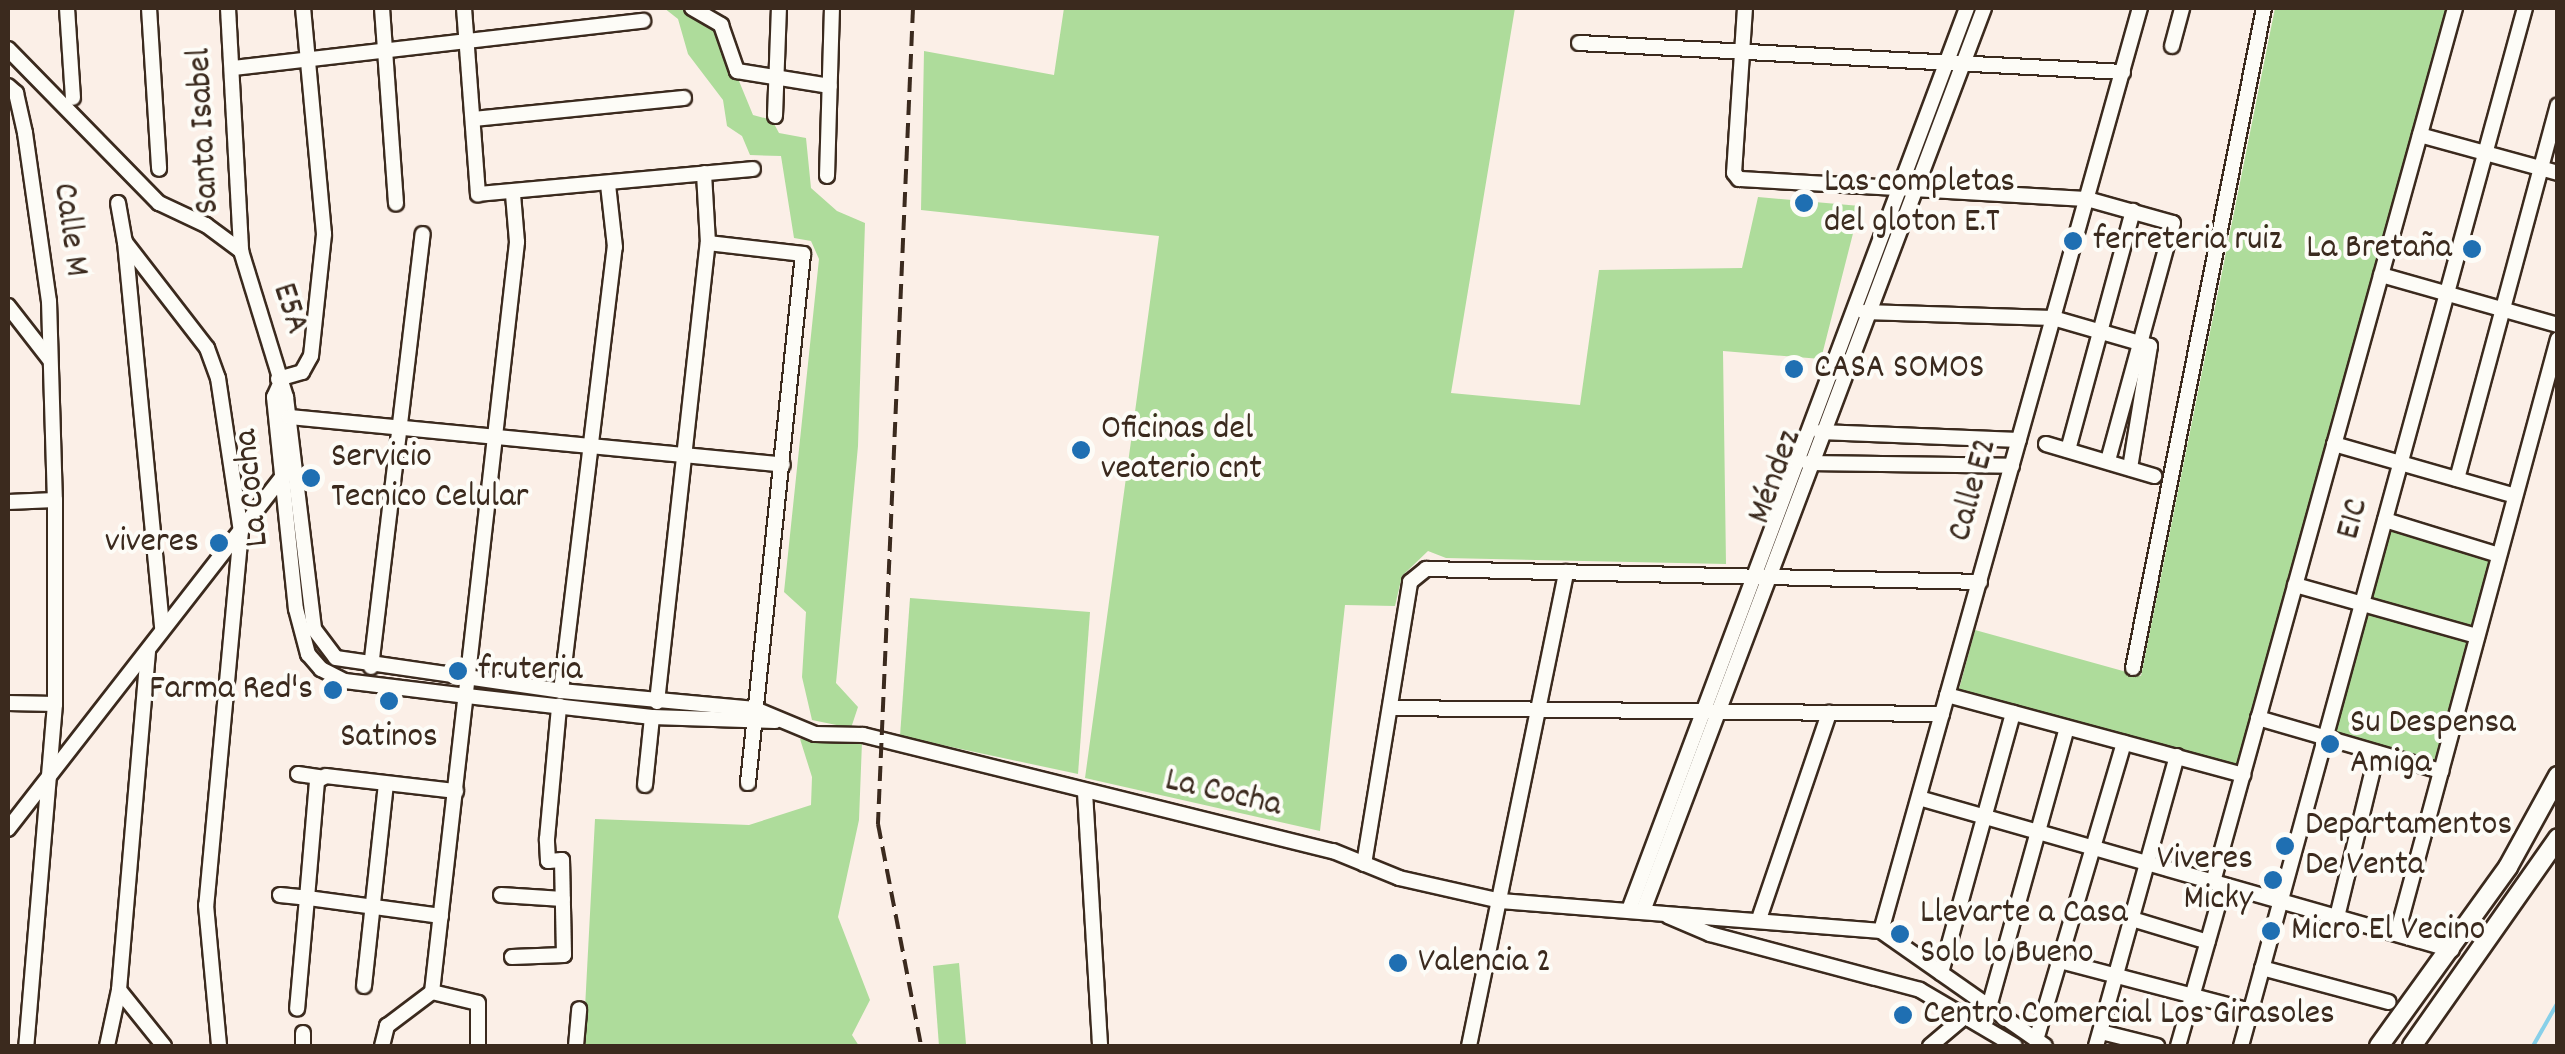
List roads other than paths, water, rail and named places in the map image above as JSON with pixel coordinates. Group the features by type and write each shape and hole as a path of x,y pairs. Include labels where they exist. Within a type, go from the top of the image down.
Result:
{"main road":[{"path":"2378,1046 2452,950 2508,867 2558,776"},
{"path":"2412,1046 2558,838"}],"street":[{"path":"67,8 73,98"},
{"path":"150,8 159,169"},
{"name":"Santa Isabel","path":"228,8 241,252"},
{"path":"278,383 302,372 316,336 324,234 303,8"},
{"path":"382,8 396,204"},
{"path":"464,8 475,190 513,194 752,169"},
{"path":"692,8 721,25"},
{"path":"722,8 721,25 737,71 830,86"},
{"path":"775,116 778,8"},
{"path":"828,176 832,8"},
{"path":"1745,8 1735,177 2087,199 2171,220 2174,227 2108,461"},
{"name":"Méndez","path":"1805,463 1808,432 1966,8"},
{"name":"Méndez","path":"1644,911 1712,712 1805,463 1824,432 1984,8"},
{"name":"Calle E2","path":"1881,931 2140,8"},
{"path":"2172,46 2182,8"},
{"path":"2133,668 2264,8"},
{"path":"2178,1046 2208,942 2218,883 2258,718 2455,8"},
{"name":"E1C","path":"2241,1046 2524,8"},
{"path":"234,68 644,21"},
{"path":"1580,44 1741,56 2123,72"},
{"path":"8,49 159,204 206,225 241,252"},
{"name":"Calle M","path":"8,86 26,133 51,360 55,500 55,704 26,1046"},
{"path":"473,119 684,98"},
{"path":"2457,480 2558,106"},
{"path":"2420,135 2558,173"},
{"path":"657,702 708,243 704,174"},
{"path":"512,957 564,955 562,860 548,861 547,839 560,699 615,247 608,186"},
{"path":"382,1046 387,1026 432,992 518,242 513,194"},
{"path":"118,203 162,628"},
{"path":"206,225 219,226 237,212"},
{"path":"2068,450 2132,212"},
{"path":"371,667 423,234"},
{"path":"125,242 207,348 218,378 240,532 206,906 219,1046"},
{"path":"708,243 804,254 748,783"},
{"name":"E5A","path":"241,252 278,383"},
{"path":"2381,275 2558,324"},
{"path":"8,306 51,360"},
{"path":"1853,312 2054,318 2140,342 2152,355 2130,468"},
{"path":"2396,934 2558,339"},
{"name":"La Cocha","path":"278,383 289,417 314,629 336,658 371,667 468,679 652,718 754,717"},
{"name":"La Cocha","path":"278,383 274,397 296,609 308,654 345,680 467,696 657,702 775,721 832,736 853,734 1334,851 1364,864 1501,900 1881,931 2040,1044"},
{"path":"289,417 783,466"},
{"path":"1808,432 2019,440"},
{"path":"2046,444 2154,476"},
{"path":"2334,444 2515,496"},
{"path":"8,829 294,462"},
{"path":"1805,463 2012,466"},
{"path":"8,502 55,500"},
{"path":"2385,520 2499,555"},
{"path":"1470,1046 1566,572"},
{"path":"1364,864 1393,708 1410,582 1418,573 1566,572 1980,582"},
{"path":"2295,585 2477,636"},
{"path":"107,1046 118,990 148,646"},
{"path":"1947,695 2243,775"},
{"path":"8,703 55,704"},
{"path":"1393,708 1942,714"},
{"path":"1759,919 1829,713"},
{"path":"1941,973 2013,713"},
{"path":"645,786 652,718"},
{"path":"2258,718 2441,771"},
{"path":"1930,1046 1986,1004 2067,728"},
{"path":"2040,1044 2060,961 2124,743"},
{"path":"2336,917 2378,753"},
{"path":"2158,1046 2099,1039 2177,756"},
{"path":"298,774 456,792"},
{"path":"297,1009 320,777"},
{"path":"364,986 386,784"},
{"path":"1085,792 1100,1046"},
{"path":"1918,798 2452,950"},
{"path":"280,895 441,916"},
{"path":"501,896 563,899"},
{"name":"La Cocha","path":"1644,911 1710,934 1920,990 2015,1046"},
{"path":"2132,919 2208,942"},
{"path":"2060,961 2250,1011"},
{"path":"2262,968 2389,1002"},
{"path":"118,990 164,1046"},
{"path":"432,992 478,1003 478,1046"},
{"path":"576,1046 579,1010"}],"waterway":[{"path":"2533,1046 2558,1002"}],"railway":[{"path":"913,8 878,824 921,1046"}],"place":[{"name":"Las completas del gloton E.T","path":"1804,203"},
{"name":"ferreteria ruiz","path":"2073,241"},
{"name":"La Bretaña","path":"2472,249"},
{"name":"CASA SOMOS","path":"1794,369"},
{"name":"Oficinas del veaterio cnt","path":"1081,450"},
{"name":"Servicio Tecnico Celular","path":"311,478"},
{"name":"viveres","path":"219,543"},
{"name":"fruteria","path":"458,671"},
{"name":"Farma Red's","path":"333,690"},
{"name":"Satinos","path":"389,701"},
{"name":"Su Despensa Amiga","path":"2330,744"},
{"name":"Departamentos De Venta","path":"2285,846"},
{"name":"Viveres Micky","path":"2273,880"},
{"name":"Micro El Vecino","path":"2271,931"},
{"name":"Llevarte a Casa Solo lo Bueno","path":"1900,934"},
{"name":"Valencia 2","path":"1398,963"},
{"name":"Centro Comercial Los Girasoles","path":"1903,1015"}]}
